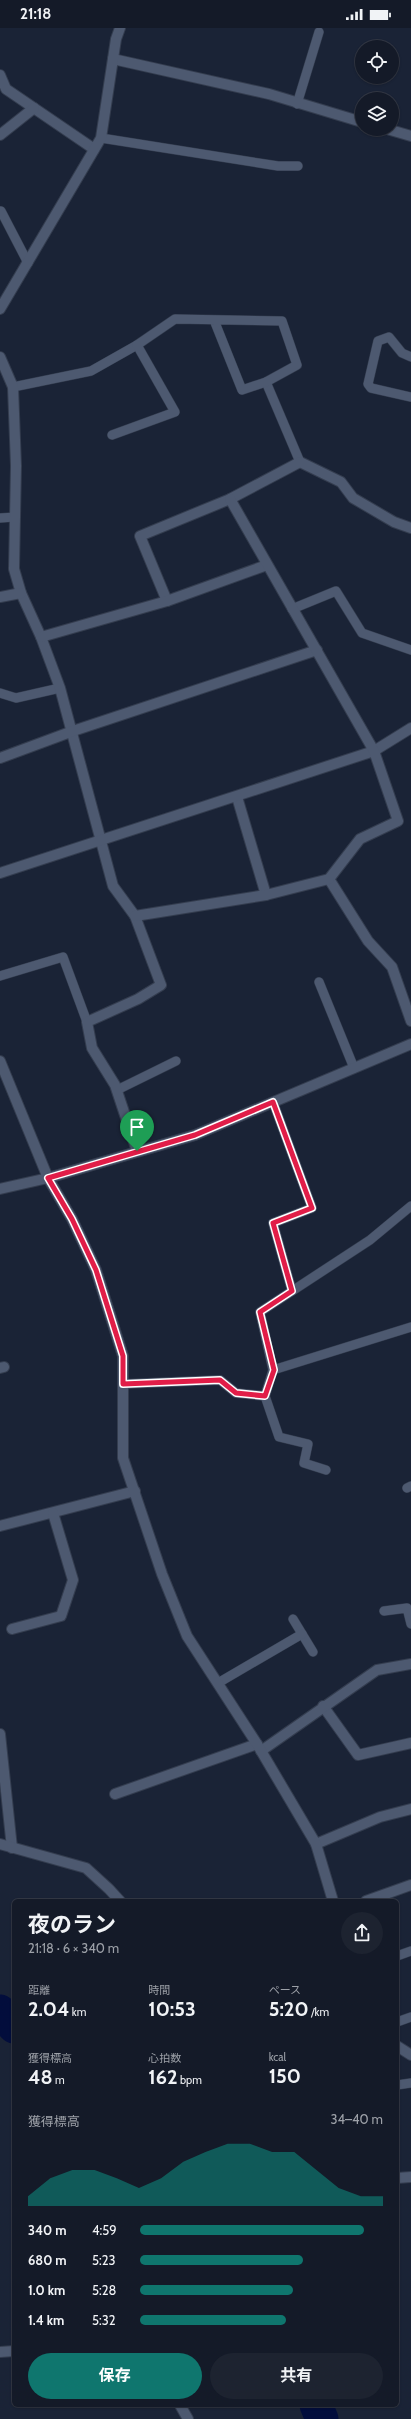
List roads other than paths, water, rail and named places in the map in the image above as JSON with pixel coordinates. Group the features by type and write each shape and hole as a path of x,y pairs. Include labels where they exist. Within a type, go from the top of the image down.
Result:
{"street":[{"path":"0,309 28,263 58,206 101,138 113,59 120,28"},
{"path":"113,59 269,94 297,104 355,120"},
{"path":"0,75 6,89 94,149"},
{"path":"0,135 34,108"},
{"path":"399,132 411,136"},
{"path":"0,357 13,387 15,517 14,569 21,593 41,638 60,688 73,731 99,839 113,886 135,916 161,985 138,999 86,1022 92,1048 117,1090 137,1151"},
{"path":"167,601 140,536 230,500 300,462 341,482 353,498 394,522 411,528"},
{"path":"135,916 266,895 329,879 360,839 398,821 374,751 230,500"},
{"path":"41,638 167,601 266,565"},
{"path":"0,597 21,593"},
{"path":"0,758 73,731 317,650"},
{"path":"0,873 99,839 236,797 374,751 411,728"},
{"path":"236,797 266,895"},
{"path":"329,879 368,941 392,967 411,1021"},
{"path":"0,1189 48,1178 195,1135 411,1044"},
{"path":"0,1061 48,1178 72,1219 96,1270 123,1356 123,1458 162,1574 186,1636 259,1747 316,1844 332,1899"},
{"path":"0,1526 135,1491"},
{"path":"12,1629 61,1616 66,1602 73,1580 53,1513"},
{"path":"115,1794 259,1747 377,1670 411,1664"},
{"path":"323,1706 358,1755 411,1743"},
{"path":"0,1734 12,1848"},
{"path":"316,1844 380,1817 411,1809"},
{"path":"0,1844 86,1868 110,1889 118,1899"},
{"path":"372,1899 411,1885"},
{"path":"399,2047 411,2055"},
{"path":"399,2178 411,2177"},
{"path":"0,2352 12,2351"},
{"path":"181,2407 188,2419"}],"lane":[{"path":"297,104 319,32"},
{"path":"101,138 278,166 298,166"},
{"path":"1,211 28,263"},
{"path":"13,387 91,371 137,345 175,319 282,321 297,365 266,382 242,390 214,320"},
{"path":"411,357 402,353 389,337 378,341 368,384 371,388 411,397"},
{"path":"112,435 175,412 137,345"},
{"path":"266,382 300,462"},
{"path":"0,518 15,517"},
{"path":"292,609 336,591 362,633 411,650"},
{"path":"0,693 16,698 60,688"},
{"path":"0,976 63,957 86,1022"},
{"path":"319,982 354,1068"},
{"path":"117,1090 176,1061"},
{"path":"273,1102 312,1208 273,1223 292,1291"},
{"path":"326,1470 304,1463 308,1444 279,1436 265,1396 274,1370 260,1312 370,1240 411,1206"},
{"path":"274,1370 411,1326"},
{"path":"123,1384 220,1380 236,1393 265,1396"},
{"path":"384,1611 407,1608 411,1624"},
{"path":"293,1619 313,1652"},
{"path":"218,1683 302,1634"},
{"path":"399,1955 411,1951"},
{"path":"399,2021 411,2018"},
{"path":"399,2085 411,2083"}],"waterway":[{"path":"0,2011 12,2025"},
{"path":"317,2407 322,2419"}]}
